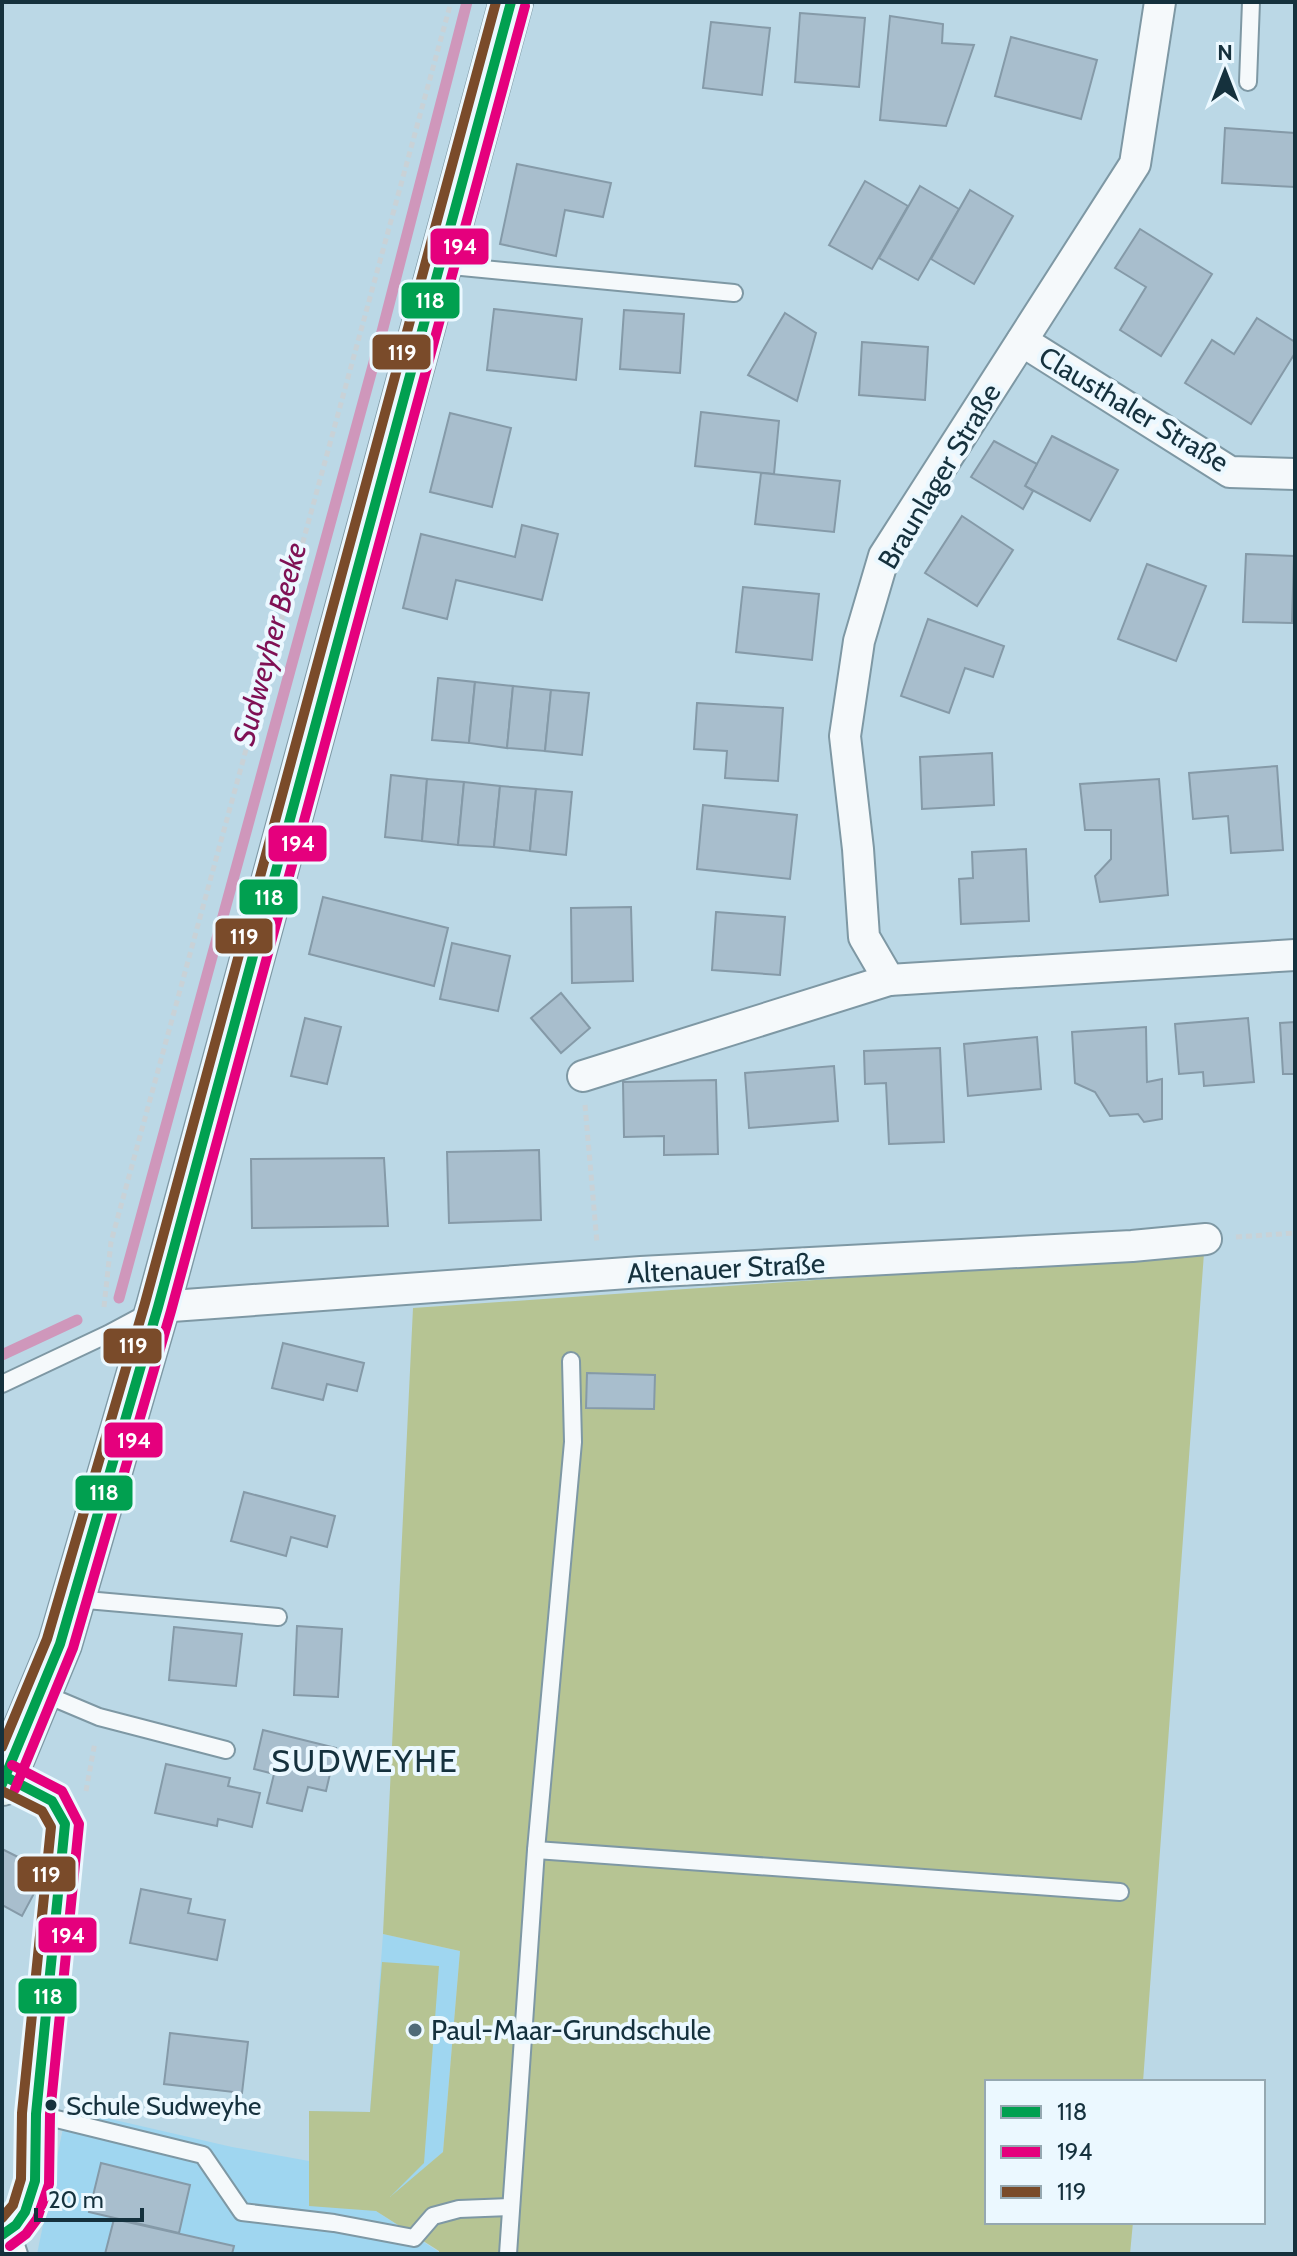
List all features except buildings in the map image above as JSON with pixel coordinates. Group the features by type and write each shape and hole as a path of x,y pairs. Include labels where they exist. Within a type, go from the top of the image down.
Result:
{"main road":[{"path":"4,1780 60,1644 158,1307 511,2"}],"street":[{"name":"Braunlager Straße","path":"889,980 864,937 845,736 859,641 884,556 1135,164 1160,2"},
{"name":"Clausthaler Straße","path":"1022,341 1230,472 1295,474"},
{"path":"583,1076 889,980 1295,955"},
{"name":"Altenauer Straße","path":"158,1307 598,1275 1132,1246 1206,1239"},
{"path":"4,1780 52,1801 65,1824 36,2114 37,2155 33,2197 11,2240"}],"lane":[{"path":"1248,82 1251,2"},
{"path":"440,265 734,293"},
{"path":"2,1384 158,1307"},
{"path":"508,2254 536,1850 573,1442 571,1361"},
{"path":"73,1599 278,1617"},
{"path":"41,1693 99,1717 226,1750"},
{"path":"536,1850 1120,1892"},
{"path":"36,2114 203,2155 242,2212 334,2223 414,2238 433,2216 459,2209 510,2207"}],"path":[{"path":"108,1334 103,1311 111,1242 451,2"},
{"path":"583,1076 598,1275"},
{"path":"1206,1239 1295,1233"},
{"path":"65,1824 82,1808 99,1717"}],"shaded area":[{"name":"Paul-Maar-Grundschule","path":"383,1934 460,1951 443,2152 376,2211 439,2254 37,2254 67,2109 232,2147 309,2161 309,2111 370,2112"}],"green space":[{"path":"1204,1253 1143,2080 985,2080 985,2224 1133,2224 1130,2254 439,2254 439,2251 376,2211 309,2206 309,2111 370,2112 382,1962 439,1966 424,2163 390,2197 443,2152 460,1951 383,1934 413,1308"}],"waterway":[{"name":"Sudweyher Beeke","path":"119,1298 376,355 467,2"},
{"name":"Sudweyher Beeke","path":"2,1355 77,1320"}],"transit line":[{"name":"119","path":"2,1747 47,1639 145,1303 496,2"},
{"name":"118","path":"2,1784 60,1644 158,1307 511,2"},
{"name":"194","path":"15,1789 73,1648 171,1311 525,6"},
{"name":"194","path":"10,2246 26,2234 37,2219 49,2184 50,2114 79,1824 62,1791 12,1765"},
{"name":"118","path":"2,2235 16,2225 25,2212 35,2181 36,2114 65,1824 52,1801 6,1777"},
{"name":"119","path":"2,1791 42,1811 51,1827 22,2113 21,2179 13,2205 2,2218"}],"place":[{"name":"Paul-Maar-Grundschule","path":"415,2030"},
{"name":"Schule Sudweyhe","path":"51,2105"}],"district":[{"name":"SUDWEYHE","path":"365,1761"}]}
